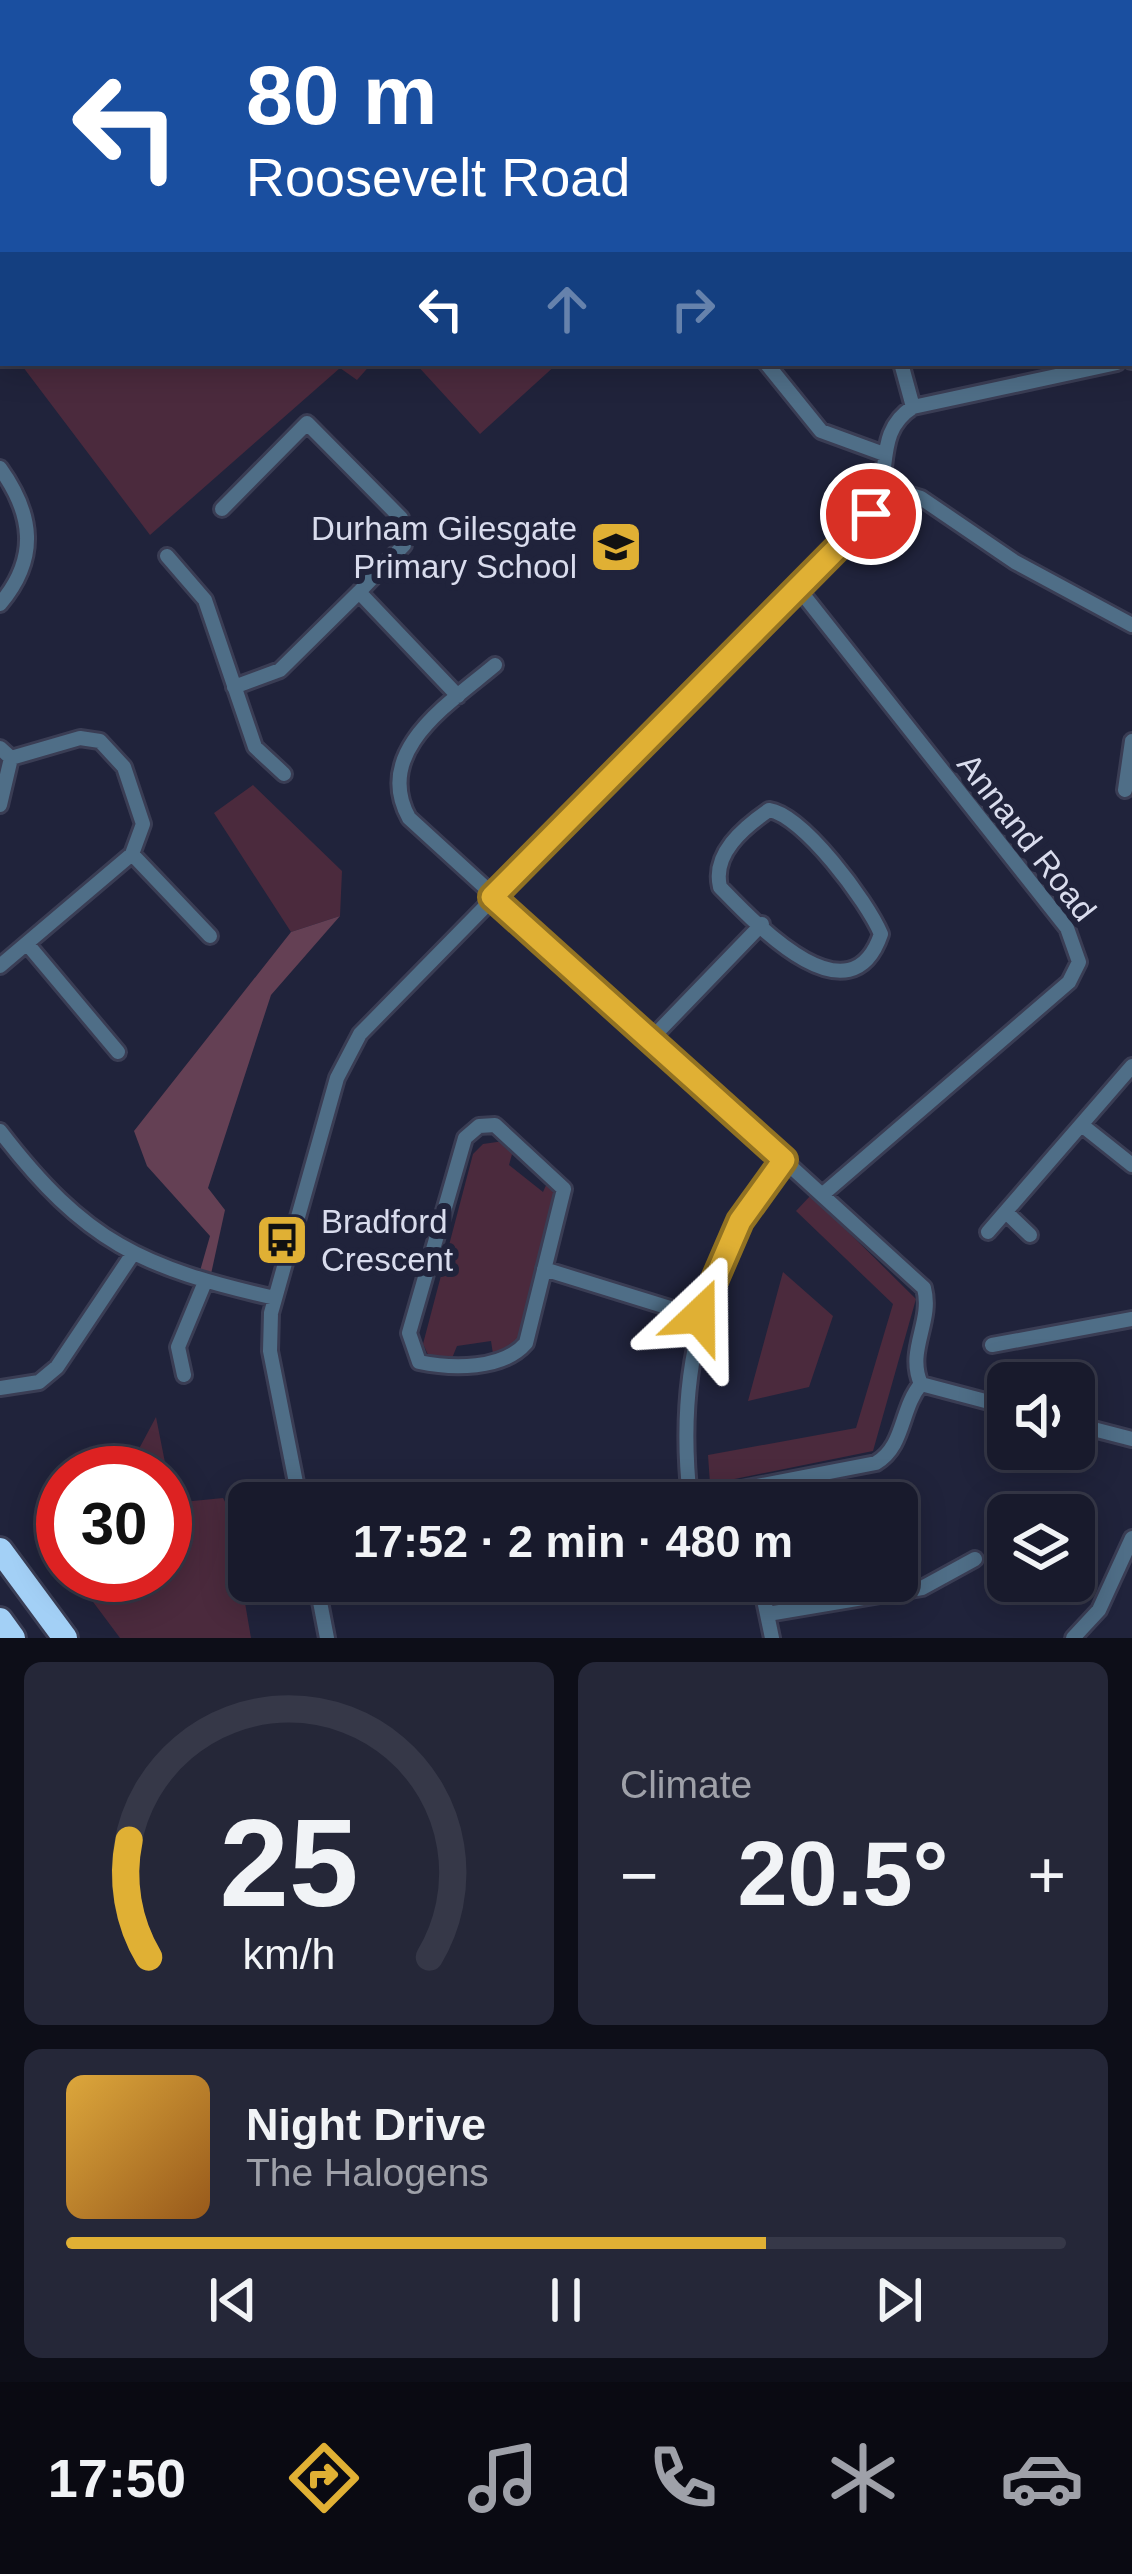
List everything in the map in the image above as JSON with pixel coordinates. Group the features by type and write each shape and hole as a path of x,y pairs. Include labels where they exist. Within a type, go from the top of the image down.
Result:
{"highway":[{"path":"0,1550 65,1638"},
{"path":"0,1620 13,1638"}],"street":[{"path":"806,0 815,0"},
{"path":"768,366 821,431 884,454"},
{"path":"903,366 913,407"},
{"path":"296,1482 270,1351 275,1298 347,1053 492,897 871,514 884,487 884,454 892,424 913,407 1100,366"},
{"path":"222,509 307,423 401,518 404,544 280,670 234,687"},
{"path":"0,468 21,497 29,541 24,566 0,604"},
{"path":"884,487 921,498 1015,562 1132,625"},
{"path":"166,556 205,600 255,747 284,774"},
{"name":"Annand Road","path":"798,588 1066,928 1079,962 1069,982 822,1195"},
{"path":"359,592 458,696"},
{"path":"495,665 414,737 403,757 400,801 410,818 924,1288 928,1305 913,1360 921,1384"},
{"path":"0,805 5,753 80,737 112,749 138,797 143,824 132,854 0,966"},
{"path":"1125,790 1132,740"},
{"path":"769,810 794,819 872,913 880,934 875,950 845,973 825,972 802,960 762,924 720,887 716,871 722,853 769,810"},
{"path":"132,854 210,936"},
{"path":"653,1037 762,924"},
{"path":"29,946 118,1052"},
{"path":"988,1232 1132,1066"},
{"path":"495,1125 564,1190 544,1270 526,1343 515,1356 446,1366 419,1362 412,1353 409,1333 465,1138 478,1126 495,1125"},
{"path":"1083,1126 1131,1165 1118,1180"},
{"path":"0,1131 59,1199 132,1255 205,1282 275,1298"},
{"path":"689,1482 684,1420 699,1316 740,1221 784,1160"},
{"path":"1006,1212 1030,1235"},
{"path":"0,1388 38,1382 57,1367 132,1255"},
{"path":"544,1270 699,1316"},
{"path":"184,1375 178,1347 205,1282"},
{"path":"992,1346 1132,1319"},
{"path":"921,1384 987,1401"},
{"path":"800,1482 889,1455 910,1397 921,1384"},
{"path":"1095,1429 1132,1439"},
{"path":"1073,1638 1099,1610 1132,1538"},
{"path":"768,1614 922,1588 975,1559"},
{"path":"320,1602 326,1638"},
{"path":"765,1602 772,1638"}],"shaded area":[{"path":"22,366 369,366 357,380 340,368 150,535"},
{"path":"418,366 555,366 480,434"},
{"path":"253,785 342,871 340,916 291,932 214,813"},
{"path":"340,916 271,995 208,1188 225,1210 211,1274 200,1271 210,1236 147,1166 134,1131 291,932"},
{"path":"504,1141 514,1147 509,1165 543,1192 548,1181 557,1189 537,1288 513,1351 493,1354 491,1341 457,1346 450,1363 430,1359 423,1344 473,1154 483,1144"},
{"path":"811,1195 916,1299 873,1451 710,1482 708,1455 856,1428 893,1304 796,1211"},
{"path":"783,1272 833,1316 809,1387 748,1401"},
{"path":"156,1417 162,1446 140,1446"},
{"path":"223,1498 228,1507 228,1602 245,1602 251,1638 120,1638 93,1602 192,1602 192,1501"}],"place":[{"name":"Durham Gilesgate Primary School","path":"616,547"},
{"name":"Bradford Crescent","path":"282,1240"}],"route":[{"path":"699,1316 740,1221 784,1160 653,1037 492,897 871,514"}]}
